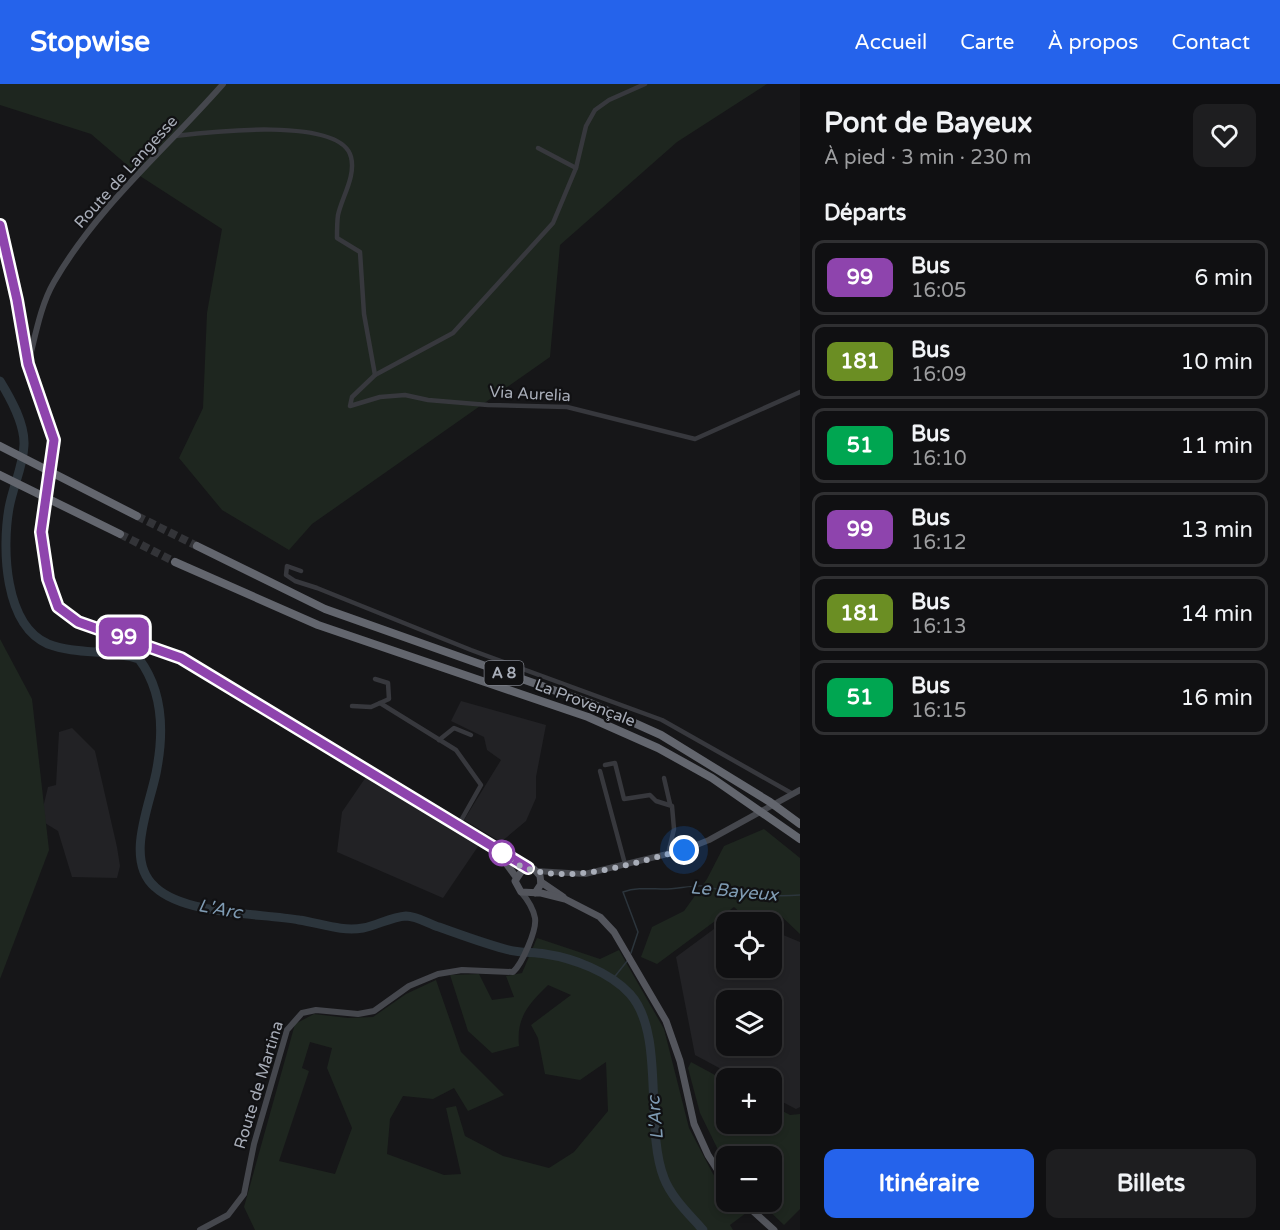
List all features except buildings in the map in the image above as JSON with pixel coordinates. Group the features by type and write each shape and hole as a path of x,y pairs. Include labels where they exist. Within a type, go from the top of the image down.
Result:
{"highway":[{"path":"0,446 137,516"},
{"path":"0,475 120,534"},
{"name":"La Provençale","path":"197,546 326,609 590,703 661,735 770,802 800,824"},
{"name":"La Provençale","path":"176,562 318,625 588,717 658,748 758,808 800,839"}],"main road":[{"path":"0,225 17,300 28,364 54,440 42,541 51,593 64,613 87,626 181,658 536,871 541,880 565,899 600,917 614,932 666,1021 680,1061 694,1124 716,1167"},
{"path":"490,844 511,867 516,877 516,885 521,892 532,896 565,899"},
{"path":"516,877 520,871 528,868"},
{"path":"532,896 541,880"},
{"path":"754,1212 774,1230"}],"street":[{"name":"Route de Langesse","path":"28,364 54,282 108,208 223,84"},
{"path":"176,136 228,129 296,131 333,139 346,149 351,157 351,176 338,216 337,238 360,252 364,314 375,375 453,333 553,223 576,168 586,126 595,110 609,100 645,84"},
{"path":"538,148 576,168"},
{"name":"Via Aurelia","path":"375,375 352,397 350,406 380,397 405,395 428,400 488,405 567,407 629,420 683,437 706,436 800,392"},
{"path":"301,571 287,566 286,575 295,582 327,592 471,650 662,720 793,794"},
{"path":"352,706 371,707 389,699 390,686 375,679"},
{"path":"380,703 456,750 481,785 459,824"},
{"path":"439,740 454,728 471,735"},
{"path":"605,765 615,763 624,799 650,795 656,801 670,804"},
{"path":"600,771 625,864"},
{"path":"664,778 674,828 669,854"},
{"path":"536,871 585,874 669,854 709,840 800,790"},
{"path":"541,880 553,873"},
{"name":"Route de Martina","path":"200,1230 228,1215 244,1194 254,1143 287,1030 296,1017 316,1010 358,1014 374,1011 409,986 447,972 513,972 520,964 534,928 532,896"}],"shaded area":[{"path":"0,84 767,84 677,142 560,245 550,357 312,524 289,550 222,510 179,458 203,408 207,313 222,229 140,176 91,134 0,105"},
{"path":"0,639 32,699 49,850 0,979"},
{"path":"461,701 546,725 536,777 536,798 526,821 501,842 464,820 501,760 487,750 484,737 451,721"},
{"path":"72,728 95,751 117,847 120,866 117,878 72,877 58,831 40,820 48,787 56,785 59,732"},
{"path":"366,777 479,845 443,898 337,852 342,812"},
{"path":"764,829 800,858 800,934 782,917 782,912 740,912 734,907 727,912 716,912 716,920 657,964 641,957 652,927 684,911 707,879 724,846"},
{"path":"716,928 716,978 782,978 782,935 800,942 800,1107 796,1109 782,1102 782,1068 719,1068 695,1055 676,957"},
{"path":"537,938 600,959 619,950 664,1029 689,1128 716,1178 716,1212 746,1213 730,1225 733,1230 255,1230 244,1207 295,1024 314,1014 348,1018 373,1017 406,994 436,980 461,1052 504,1095 468,1111 454,1088 433,1099 403,1096 390,1119 387,1154 444,1175 461,1174 446,1108 456,1106 465,1136 503,1156 549,1168 574,1152 608,1111 606,1062 580,1080 545,1074 538,1038 531,1025 571,995 548,985 525,1012 520,1027 519,1046 492,1053 468,1031 450,975 479,974 492,1000 514,997 506,976 522,973","holes":["310,1042 332,1048 327,1068 352,1128 335,1174 279,1161 309,1071 302,1068"]},
{"path":"691,1062 716,1076 716,1134 782,1134 782,1111 790,1115 800,1114 800,1209 784,1225 770,1212 782,1212 782,1146 716,1146 700,1113 688,1068"}],"waterway":[{"name":"L'Arc","path":"0,381 16,412 24,437 22,461 9,508 6,543 9,584 22,620 33,634 48,644 70,650 117,654 139,659 153,684 160,711 161,739 140,846 141,861 146,875 155,887 168,896 203,908 299,920 339,928 363,928 410,916 505,949 567,959 590,967 612,979 630,994 641,1011 648,1033 655,1134 664,1178 676,1199 703,1230"},
{"name":"Le Bayeux","path":"631,953 638,932 623,892 628,890 699,886 751,894 800,895"},
{"name":"Le Bayeux","path":"612,980 628,960"}],"tunnel":[{"path":"137,516 197,546"},
{"path":"120,534 175,562"}],"bus line":[{"name":"99","path":"0,225 25,336 28,364 54,440 41,532 51,593 58,607 71,619 87,626 144,643 181,658 459,824 528,868"}],"route":[{"path":"502,853 520,865 536,871 585,874 684,850"}]}
